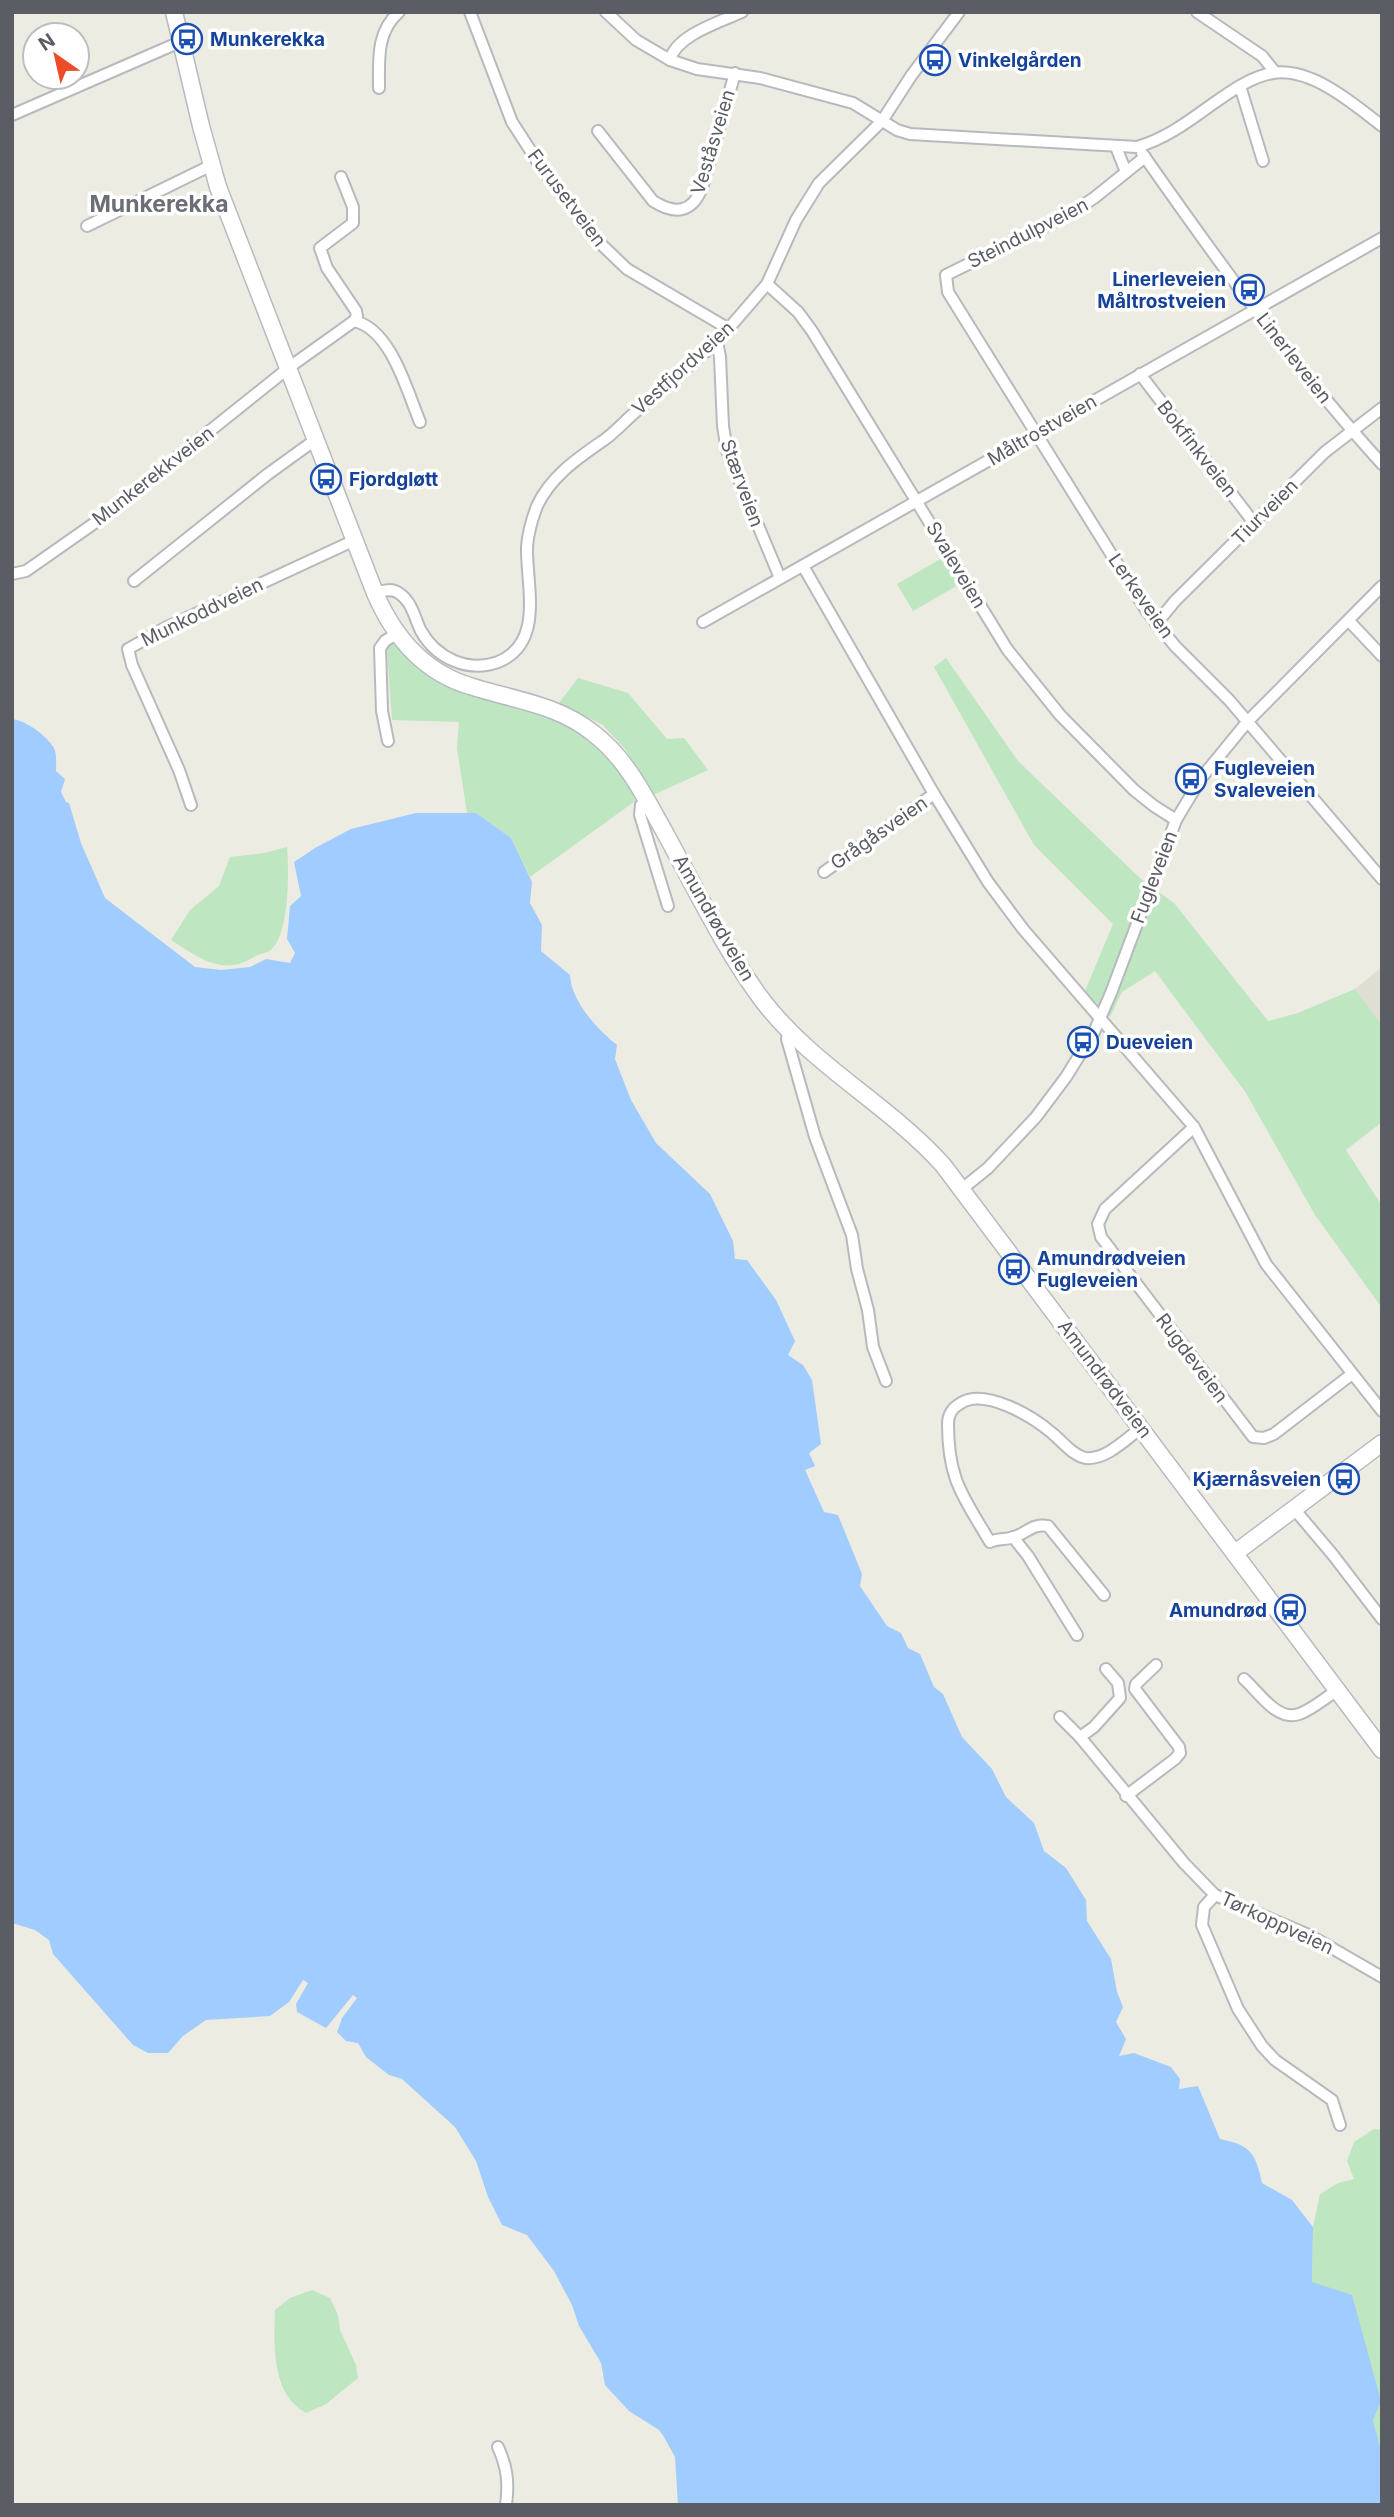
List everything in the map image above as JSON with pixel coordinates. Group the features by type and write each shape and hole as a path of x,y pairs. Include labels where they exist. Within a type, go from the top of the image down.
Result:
{"main road":[{"path":"174,12 212,165 234,233 375,593"},
{"name":"Amundrødveien","path":"375,593 396,634 419,659 446,676 469,686 549,708 579,722 618,757 647,800 747,978 768,1007 813,1054 913,1133 962,1189 1382,1749"},
{"path":"1235,1553 1382,1443"}],"street":[{"path":"379,88 380,42 384,30 399,12"},
{"name":"Furusetveien","path":"470,12 512,122 541,167 602,245 626,269 729,329"},
{"name":"Veståsveien","path":"606,12 636,40 670,60 697,69 735,73 853,103 882,121"},
{"path":"670,60 677,45 685,38 742,12"},
{"name":"Vestfjordveien","path":"375,593 392,590 400,593 410,605 426,638 455,662 472,667 486,665 506,657 517,648 527,632 530,612 527,548 529,534 545,490 564,470 604,440 729,329 767,285 796,220 818,183 882,121 911,76 959,12"},
{"path":"1196,12 1262,56 1276,72"},
{"path":"12,115 180,42"},
{"path":"882,121 897,130 922,135 1137,147 1173,132 1240,86 1276,72 1293,74 1326,86 1347,98 1382,126"},
{"name":"Veståsveien","path":"598,131 653,201 663,207 677,210 685,208 697,200 702,188 735,73"},
{"path":"1240,86 1263,161"},
{"path":"1116,147 1126,172"},
{"name":"Linerleveien","path":"1137,147 1256,309 1351,430 1382,464"},
{"name":"Steindulpveien","path":"945,281 946,275 1068,215 1094,198 1144,157"},
{"path":"87,226 212,165"},
{"path":"341,177 353,207 353,223 320,248 327,268 356,311 354,321 367,325 395,360 420,422"},
{"name":"Måltrostveien","path":"703,622 1382,238"},
{"name":"Lerkeveien","path":"945,281 947,292 1156,624 1248,722 1382,879"},
{"name":"Svaleveien","path":"767,285 799,312 812,331 993,628 1047,701 1135,790 1175,820"},
{"name":"Munkerekkveien","path":"12,574 26,571 96,522 288,369 354,321"},
{"name":"Stærveien","path":"717,342 727,451 780,578"},
{"name":"Bokfinkveien","path":"1140,374 1254,523"},
{"name":"Tiurveien","path":"1156,624 1175,601 1325,452 1382,408"},
{"path":"134,581 315,440"},
{"name":"Munkoddveien","path":"191,806 179,770 132,665 128,649 164,628 355,540"},
{"path":"803,566 933,794 999,898 1194,1127 1262,1258 1382,1411"},
{"name":"Fugleveien","path":"962,1189 988,1168 1036,1117 1066,1077 1101,1018 1175,820 1202,777 1248,722 1382,586"},
{"path":"1349,621 1382,656"},
{"path":"388,741 382,711 380,648 396,634"},
{"name":"Grågåsveien","path":"824,872 933,794"},
{"name":"Amundrødveien","path":"647,800 641,805 640,815 668,906"},
{"path":"789,1031 787,1039 816,1137 852,1235 873,1347 886,1381"},
{"name":"Rugdeveien","path":"1194,1127 1105,1209 1098,1224 1101,1237 1253,1437 1264,1438 1274,1434 1352,1374"},
{"path":"1104,1595 1048,1526 1038,1525 1013,1537 990,1542 957,1486 952,1472 948,1452 947,1418 954,1407 968,1398 993,1400 1035,1421 1079,1456 1088,1458 1107,1453 1141,1428"},
{"path":"1295,1510 1382,1619"},
{"path":"1013,1537 1028,1556 1077,1635"},
{"path":"1126,1796 1175,1759 1180,1752 1135,1689 1136,1684 1156,1665"},
{"path":"1080,1737 1094,1727 1120,1698 1118,1683 1106,1670"},
{"path":"1244,1679 1279,1712 1288,1715 1302,1713 1338,1690"},
{"name":"Tørkoppveien","path":"1060,1717 1080,1737 1184,1863 1215,1895 1311,1936 1382,1976"},
{"path":"1215,1895 1204,1907 1202,1925 1238,2008 1262,2046 1275,2060 1332,2100 1340,2125"},
{"path":"498,2447 509,2484 506,2505"}],"shaded area":[{"path":"1382,967 1382,1025 1355,989"}],"green space":[{"path":"944,557 960,584 913,611 897,584"},
{"path":"394,639 410,660 447,686 558,719 588,737 616,761 638,799 530,877 511,838 476,813 467,813 457,748 459,722 392,720 387,649"},
{"path":"946,658 1018,761 1141,879 1174,903 1268,1021 1298,1013 1355,989 1382,1025 1382,1122 1346,1150 1382,1206 1382,1308 1315,1215 1246,1093 1155,971 1122,992 1110,1017 1085,991 1113,924 1034,845 934,667"},
{"path":"578,678 628,693 667,739 684,738 708,770 653,795 625,749 603,725 559,703"},
{"path":"287,847 287,902 281,932 276,944 269,951 242,963 221,965 201,958 171,940 190,910 219,886 230,857"},
{"path":"1374,2129 1382,2130 1382,2454 1373,2420 1312,2282 1313,2227 1320,2194 1338,2183 1354,2179 1347,2161 1354,2142"},
{"path":"312,2290 330,2298 338,2315 340,2330 356,2365 358,2378 326,2404 306,2413 286,2394 277,2368 275,2310 290,2298"}],"water":[{"path":"12,719 36,729 54,748 56,771 65,779 61,792 69,803 81,843 105,898 195,967 221,970 250,967 266,959 290,963 295,953 287,939 290,906 301,896 294,862 351,829 416,813 476,813 511,838 532,882 530,903 542,925 541,951 570,975 571,985 580,1004 601,1031 617,1045 615,1059 631,1100 656,1143 710,1194 733,1241 735,1259 747,1260 776,1300 795,1341 788,1355 803,1365 812,1380 821,1444 809,1453 815,1466 805,1470 824,1512 838,1515 862,1574 860,1586 887,1626 901,1633 908,1648 920,1654 934,1687 943,1694 962,1737 992,1769 1006,1797 1034,1823 1044,1851 1066,1868 1086,1900 1087,1921 1111,1959 1117,1992 1123,2007 1116,2022 1126,2039 1119,2056 1134,2053 1171,2067 1180,2079 1179,2089 1198,2086 1220,2139 1239,2144 1250,2152 1262,2183 1292,2200 1313,2227 1312,2282 1352,2295 1381,2401 1373,2420 1382,2454 1382,2505 678,2505 675,2457 664,2437 659,2430 629,2411 605,2385 601,2363 579,2326 572,2305 554,2271 527,2235 502,2225 488,2197 476,2161 455,2127 402,2079 389,2075 366,2057 358,2043 346,2041 337,2032 342,2018 357,1998 353,1995 326,2028 297,2012 296,2004 308,1983 303,1980 289,2002 270,2016 206,2020 183,2036 168,2053 148,2053 133,2045 53,1954 49,1940 35,1930 12,1923"}],"place":[{"name":"Munkerekka","path":"187,39"},
{"name":"Vinkelgården","path":"935,60"},
{"name":"Linerleveien Måltrostveien","path":"1249,290"},
{"name":"Fjordgløtt","path":"326,479"},
{"name":"Fugleveien Svaleveien","path":"1191,779"},
{"name":"Dueveien","path":"1083,1042"},
{"name":"Amundrødveien Fugleveien","path":"1014,1269"},
{"name":"Kjærnåsveien","path":"1344,1479"},
{"name":"Amundrød","path":"1290,1610"}],"district":[{"name":"Munkerekka","path":"159,204"}]}
